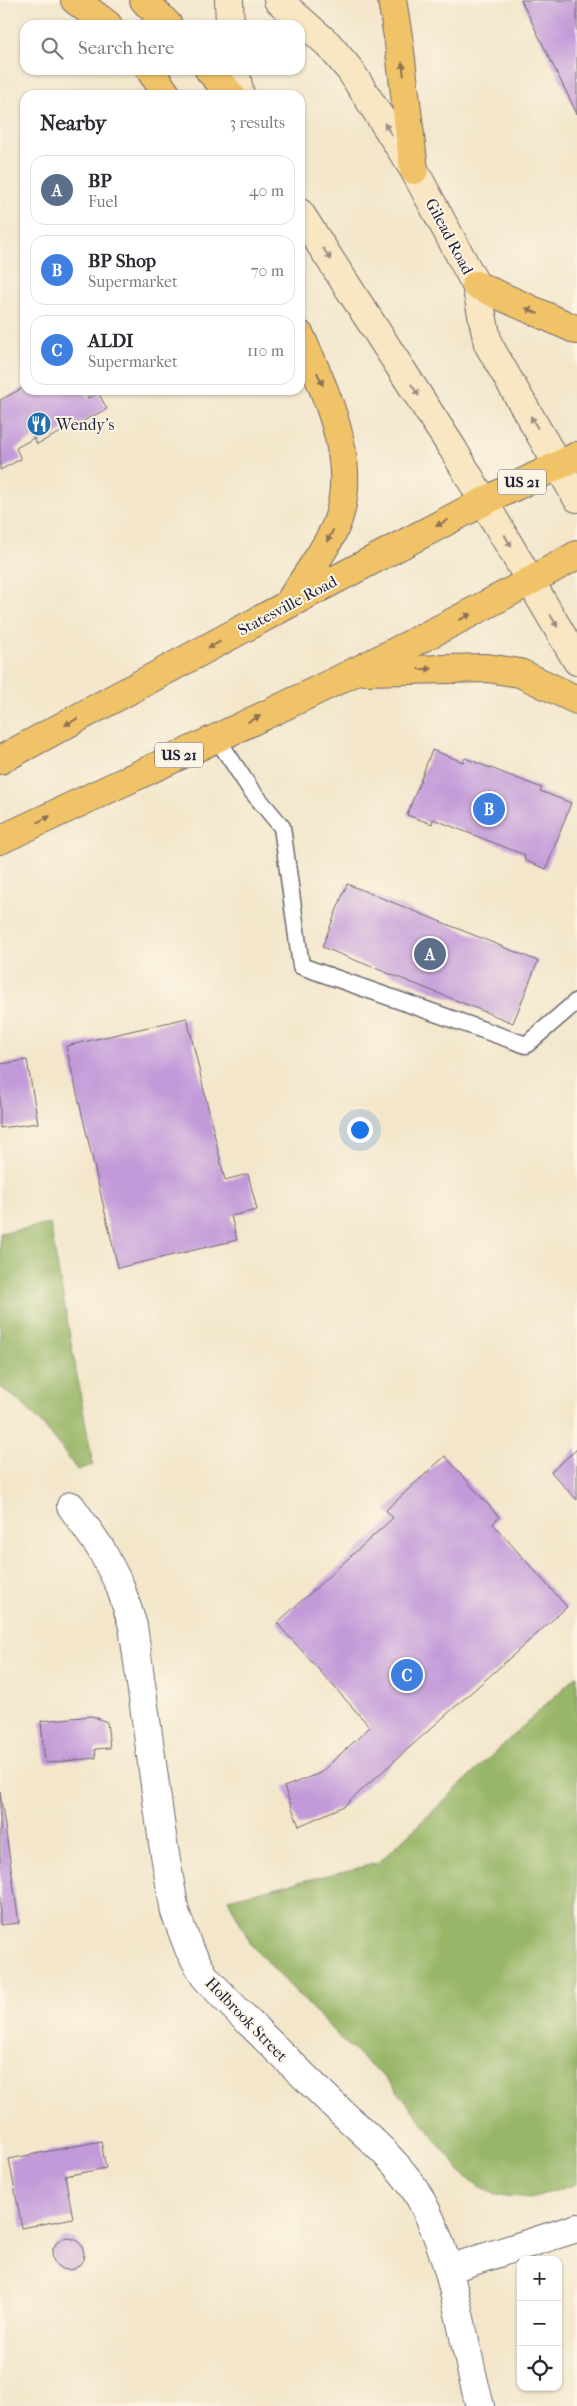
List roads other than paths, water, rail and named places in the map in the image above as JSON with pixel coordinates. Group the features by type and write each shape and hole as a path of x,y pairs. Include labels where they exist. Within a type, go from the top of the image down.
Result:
{"main road":[{"path":"75,0 101,20"},
{"path":"144,0 163,20"},
{"path":"229,0 230,20"},
{"name":"Gilead Road","path":"278,0 301,20"},
{"path":"392,0 399,42 414,170"},
{"name":"Gilead Road","path":"305,24 328,44 350,70 414,170 476,285 488,344 568,460 577,498"},
{"path":"153,75 164,90"},
{"path":"213,75 227,90"},
{"path":"236,75 239,90"},
{"path":"305,221 485,501 530,582 577,660"},
{"path":"476,285 577,330"},
{"path":"287,605 332,535 340,513 344,485 342,449 330,402 305,346"},
{"name":"Statesville Road","path":"0,760 287,605 485,501 568,460"},
{"name":"US 21","path":"0,840 359,671 530,582 577,555"},
{"path":"359,671 487,668 520,673 577,700"}],"street":[{"name":"Holbrook Street","path":"71,1506 101,1549 120,1586 132,1626 163,1843 176,1912 188,1949 205,1977 397,2168 420,2197 438,2237 448,2269 480,2406"},
{"path":"448,2269 577,2228"}],"lane":[{"path":"216,737 250,790 282,827 301,966 526,1045 576,1004"}],"place":[{"name":"Wendy's","path":"39,424"},
{"name":"BP Shop","path":"489,809"},
{"name":"BP","path":"430,954"},
{"name":"ALDI","path":"407,1675"}]}
